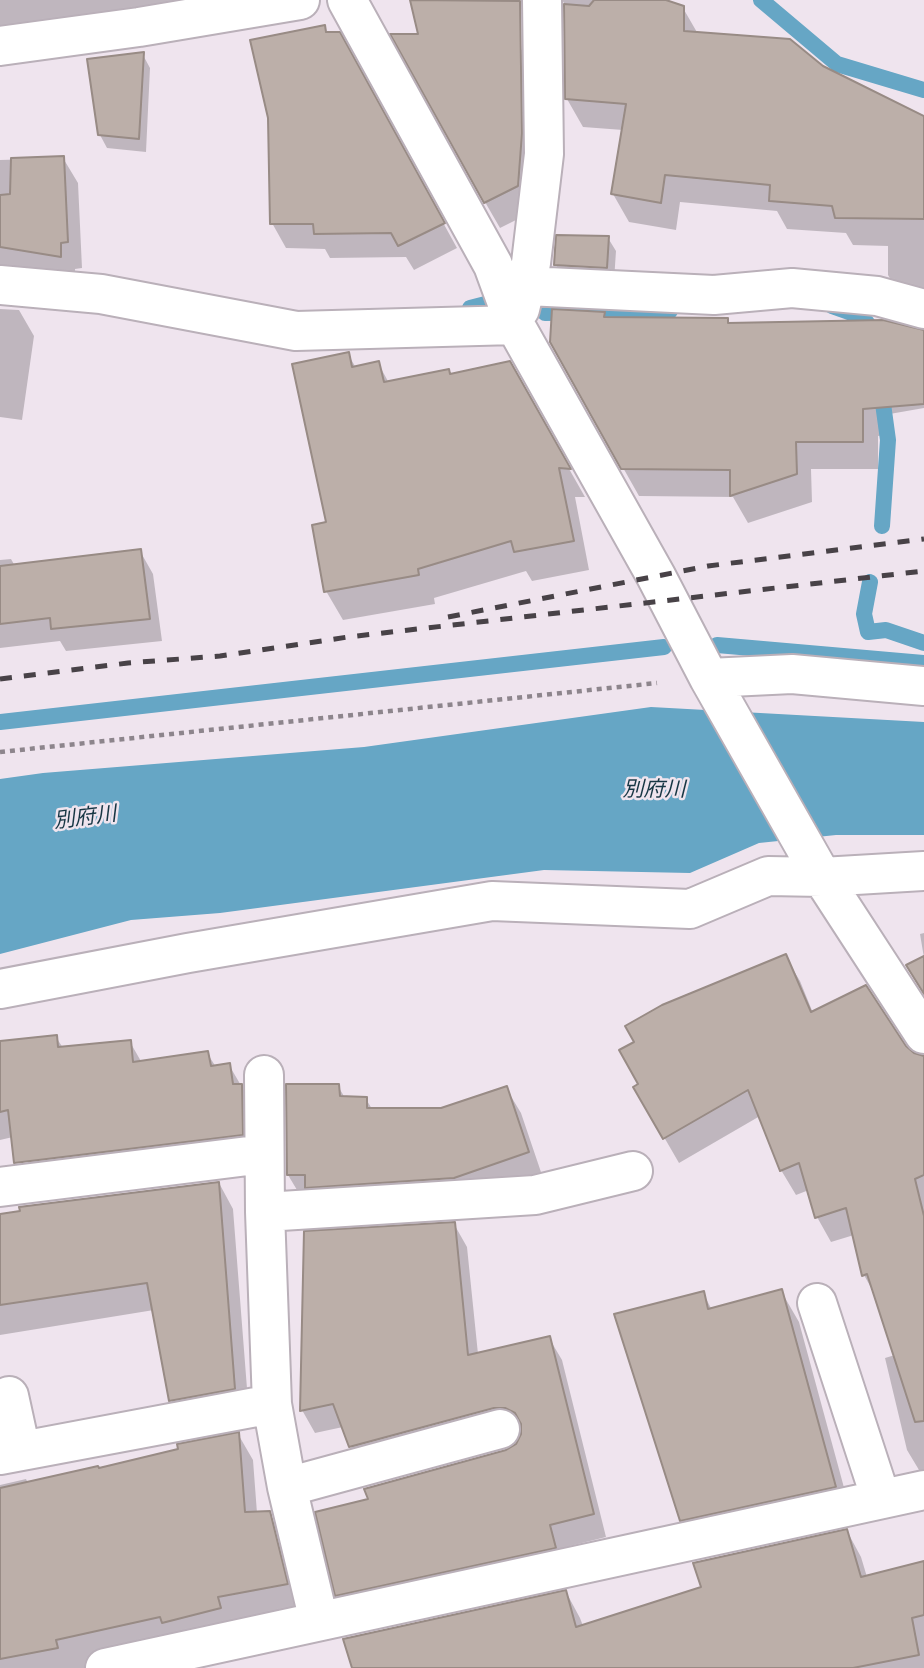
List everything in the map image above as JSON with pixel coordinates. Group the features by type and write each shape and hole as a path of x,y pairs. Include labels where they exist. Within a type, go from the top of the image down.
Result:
{"street":[{"path":"0,46 139,27 300,0"},
{"path":"347,0 512,299 709,678 822,877 924,1033"},
{"path":"512,299 544,154 542,0"},
{"path":"0,285 101,294 296,331 512,299 714,295 792,289 877,296 924,309"},
{"path":"709,678 792,674 924,687"},
{"path":"0,989 188,953 492,901 690,909 768,876 822,877 924,871"},
{"path":"264,1075 265,1212 272,1404 287,1488 318,1621"},
{"path":"0,1187 264,1154"},
{"path":"265,1212 535,1195 633,1171"},
{"path":"817,1303 881,1499"},
{"path":"9,1396 11,1453 272,1404"},
{"path":"287,1488 500,1429"},
{"path":"105,1668 924,1490"}],"path":[{"path":"0,752 709,678"}],"water":[{"name":"別府川","path":"651,707 924,722 924,835 836,835 759,843 690,873 544,870 220,913 131,920 0,954 0,779 43,773 364,747"}],"building":[{"path":"410,0 520,1 522,133 518,186 484,203 390,34 418,34"},
{"path":"594,0 666,0 684,6 684,31 790,39 823,66 924,116 924,219 835,218 832,206 769,201 770,185 665,175 661,203 611,194 626,104 565,99 564,4 589,6"},
{"path":"325,25 326,32 340,32 445,223 398,246 391,233 314,234 313,224 270,224 268,118 250,40"},
{"path":"144,52 139,139 98,135 87,59"},
{"path":"64,156 68,242 61,243 61,257 0,247 0,195 10,194 11,158"},
{"path":"556,235 609,236 607,268 554,265"},
{"path":"552,309 605,312 604,317 728,318 728,323 883,320 924,330 924,404 863,409 863,442 796,442 797,474 730,496 730,470 621,469 550,342"},
{"path":"349,352 352,367 379,361 384,382 449,369 450,374 510,361 571,469 559,468 574,541 514,552 511,541 418,569 419,575 324,592 312,525 326,522 292,364"},
{"path":"141,549 150,619 51,629 50,618 0,624 0,566"},
{"path":"786,954 811,1012 866,985 906,1046 914,1053 924,1056 924,1175 915,1179 924,1216 924,1421 915,1422 867,1274 862,1276 846,1208 815,1218 799,1163 780,1171 748,1090 663,1139 633,1087 638,1084 619,1050 634,1042 625,1026 662,1005"},
{"path":"924,956 924,994 906,965"},
{"path":"57,1035 58,1047 131,1040 133,1062 208,1051 211,1066 230,1063 233,1084 242,1084 243,1135 14,1163 8,1110 0,1112 0,1041"},
{"path":"286,1084 339,1084 340,1096 367,1097 367,1108 441,1108 507,1086 529,1152 454,1178 305,1188 305,1175 287,1175"},
{"path":"219,1182 235,1389 169,1401 147,1283 0,1305 0,1214 20,1211 19,1207"},
{"path":"455,1222 468,1355 550,1336 594,1514 550,1525 556,1548 335,1596 315,1512 368,1499 364,1489 506,1450 516,1444 521,1434 521,1424 515,1413 505,1408 494,1408 349,1447 333,1404 300,1411 304,1231"},
{"path":"782,1289 836,1487 680,1521 614,1314 704,1291 708,1309"},
{"path":"239,1432 245,1512 270,1511 288,1584 218,1597 221,1608 162,1623 160,1617 56,1640 58,1648 0,1659 0,1488 98,1466 99,1468 178,1449 177,1444"},
{"path":"847,1529 861,1577 924,1561 924,1615 912,1618 919,1655 853,1668 352,1668 343,1639 566,1590 576,1627 701,1587 693,1563"}],"waterway":[{"path":"761,0 837,64 924,90"},
{"path":"470,308 505,299"},
{"path":"832,306 864,320 874,339"},
{"path":"545,313 670,311"},
{"path":"881,389 888,440 882,526"},
{"path":"870,582 864,614 868,632 886,630 924,643"},
{"path":"717,645 924,663"},
{"path":"0,722 664,647"}],"railway":[{"path":"448,617 708,566 924,539"},
{"path":"0,679 128,663 220,656 348,637 924,571"}]}
